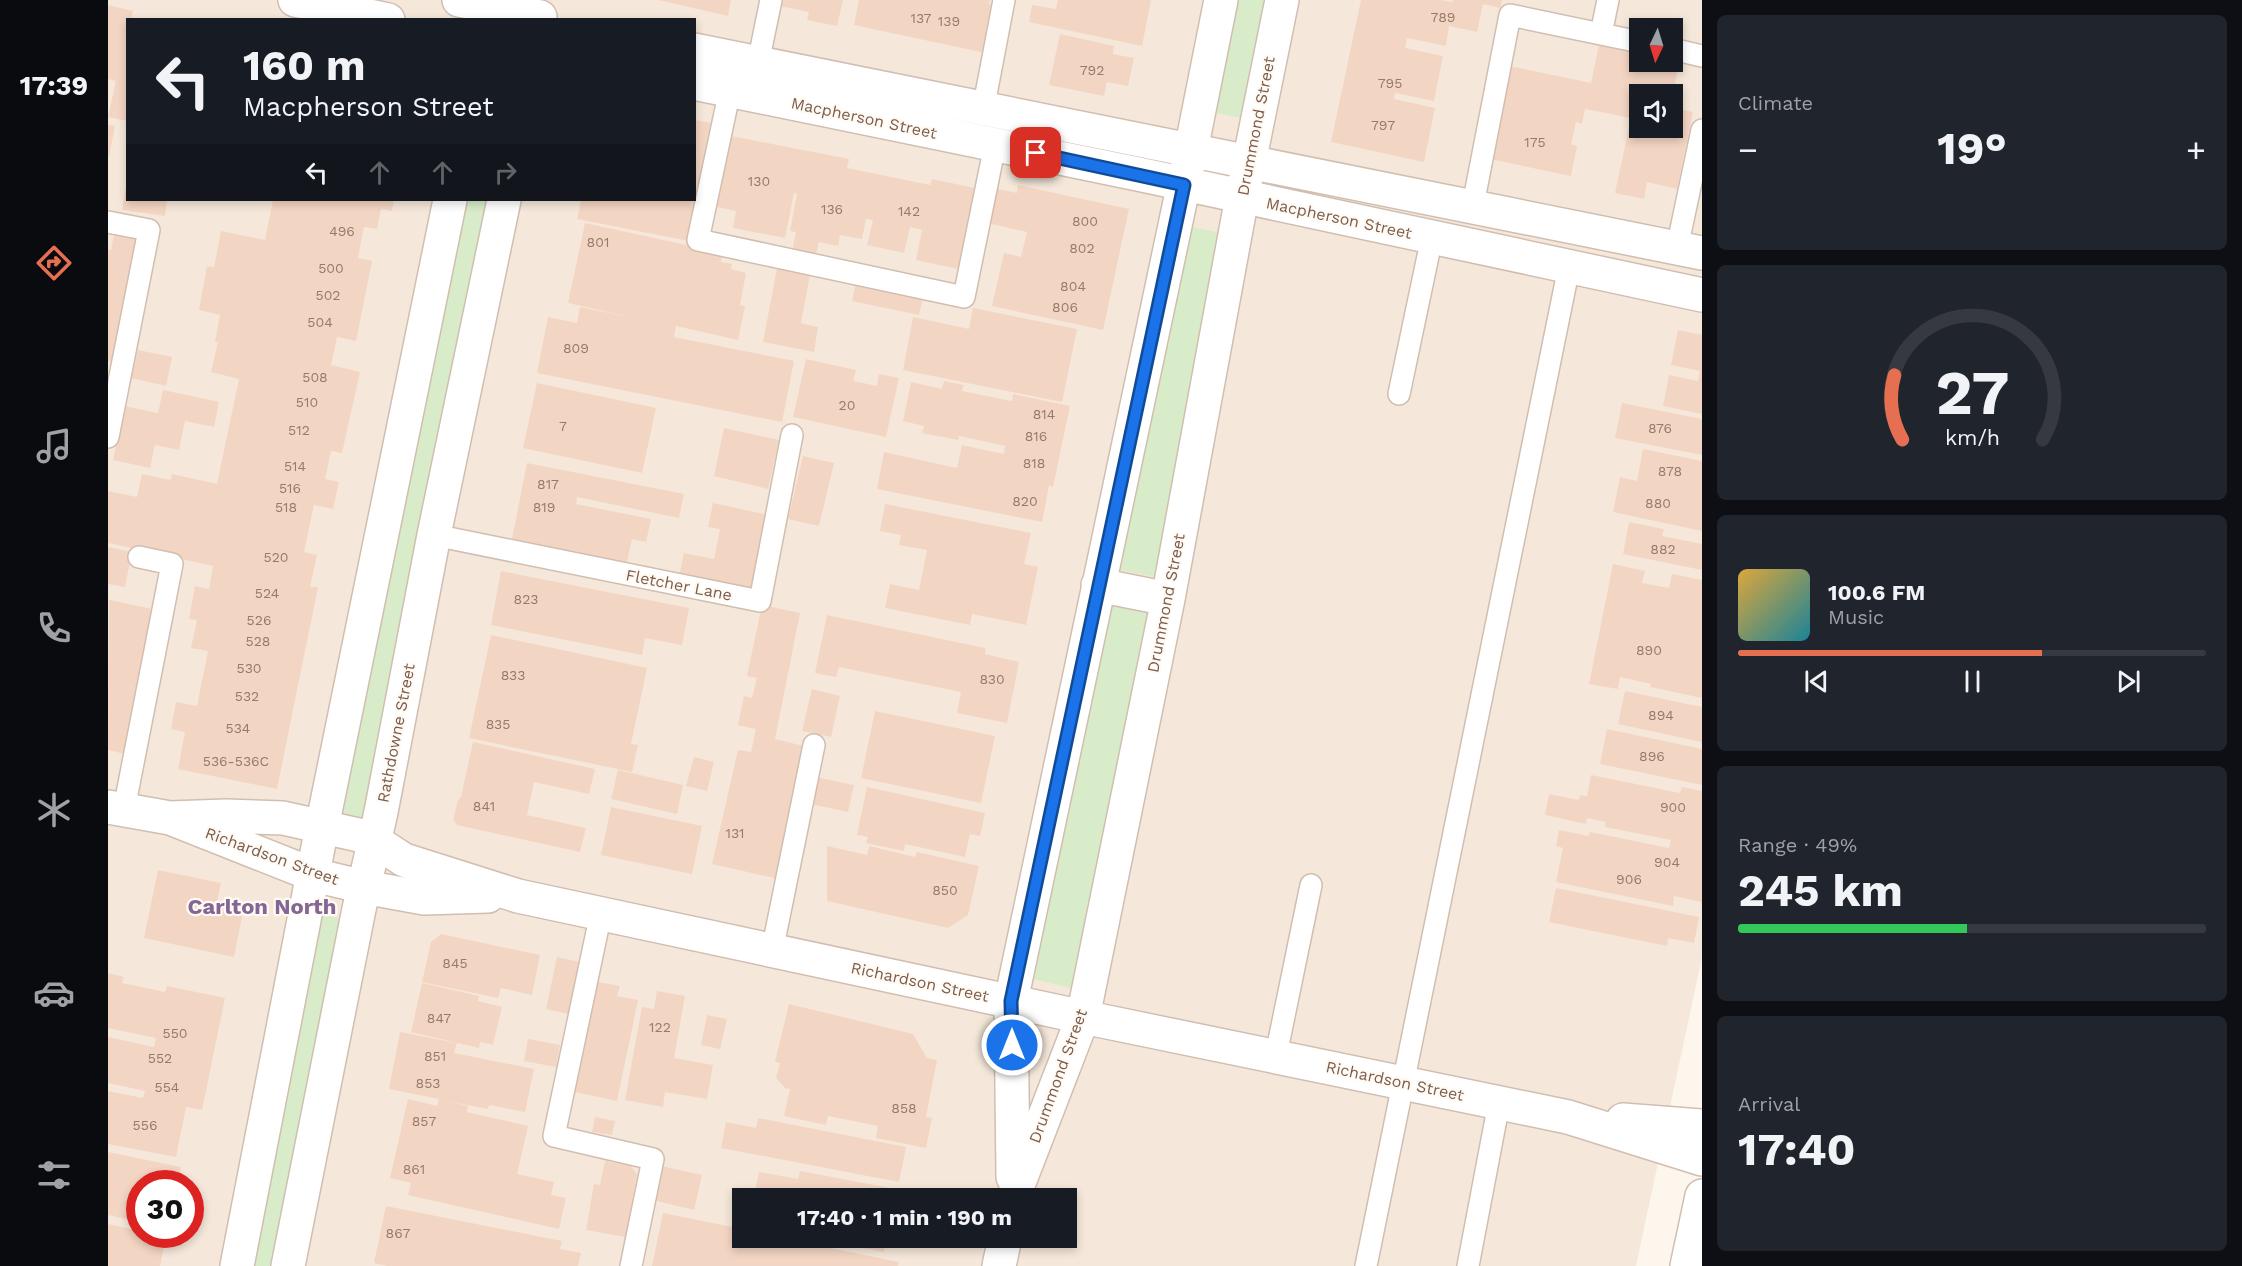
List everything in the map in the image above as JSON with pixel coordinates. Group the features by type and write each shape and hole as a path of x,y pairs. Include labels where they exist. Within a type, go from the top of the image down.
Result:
{"street":[{"name":"Drummond Street","path":"1013,1188 1011,1001 1221,0"},
{"name":"Drummond Street","path":"1016,1188 1083,1017 1168,599 1242,197 1281,0"},
{"path":"481,6 543,14"},
{"path":"296,7 374,18"},
{"name":"Macpherson Street","path":"696,50 983,110 1690,250"},
{"name":"Macpherson Street","path":"696,83 1432,237 1702,296"},
{"path":"237,1266 322,827 450,201"},
{"name":"Rathdowne Street","path":"288,1266 375,841 434,535 504,201"},
{"path":"1569,267 1578,227"},
{"path":"1098,585 1168,599"},
{"name":"Richardson Street","path":"116,808 170,818 314,875 364,887 424,898 518,896"},
{"name":"Richardson Street","path":"170,818 256,816 283,818 363,836 404,860 518,896 1083,1017 1568,1117 1702,1159"},
{"name":"Richardson Street","path":"1568,1117 1702,1126"},
{"path":"1687,1266 1702,1196"},
{"path":"999,1266 1003,1248"}],"lane":[{"path":"758,63 771,0"},
{"path":"983,110 1004,0"},
{"path":"1601,34 1608,0"},
{"path":"1473,206 1510,15 1629,40"},
{"path":"1683,52 1702,56"},
{"path":"730,90 698,240 964,297 995,145"},
{"path":"1690,250 1702,130"},
{"path":"108,222 149,230 108,436"},
{"path":"1399,394 1432,237"},
{"path":"1366,1266 1569,267"},
{"name":"Fletcher Lane","path":"434,535 760,601 792,435"},
{"path":"116,808 172,564 139,557"},
{"path":"772,951 814,745"},
{"path":"1276,1055 1311,885"},
{"path":"601,913 554,1136 653,1159 631,1266"},
{"path":"1468,1266 1499,1103"}],"shaded area":[{"path":"108,0 1702,0 1702,957 1636,1266 108,1266"}],"green space":[{"path":"1229,0 1270,0 1246,119 1207,111"},
{"path":"457,201 496,201 367,825 335,818"},
{"path":"1184,225 1226,234 1155,577 1116,569"},
{"path":"1109,603 1148,612 1071,988 1033,979"},
{"path":"317,913 347,920 279,1266 247,1266"}],"building":[{"path":"658,0 731,0 728,16"},
{"path":"780,0 843,0 837,26 807,20 809,12 779,6"},
{"path":"859,0 990,0 989,4 996,5 985,53 854,25"},
{"path":"1058,0 1151,0 1142,46 1029,22 1032,5 1056,9"},
{"path":"1361,0 1452,2 1453,0 1502,0 1500,8 1483,4 1477,32 1449,26 1446,46 1407,38 1405,48 1443,56 1434,101 1395,93 1394,99 1435,108 1424,162 1331,142"},
{"path":"108,5 133,11 131,18 126,18 126,121 108,117 116,81 108,79"},
{"path":"1060,34 1114,46 1113,54 1134,58 1128,86 1107,82 1104,96 1049,85"},
{"path":"1599,45 1629,51 1629,72 1677,72 1675,84 1629,84 1629,118 1585,109 1582,124 1576,122 1571,144 1577,146 1571,176 1490,159 1509,66 1591,83"},
{"path":"1683,110 1693,112 1677,189 1647,182 1644,199 1615,193 1629,127 1629,138 1683,138"},
{"path":"696,120 711,123 689,241 577,219 581,201 696,201"},
{"path":"108,125 115,126 109,156 108,155"},
{"path":"726,135 849,159 847,168 930,185 932,179 975,188 958,269 916,260 922,230 910,227 904,253 867,245 873,220 866,219 862,239 840,235 838,246 819,242 814,262 791,256 796,232 790,231 797,194 794,193 785,238 733,228 736,211 712,206"},
{"path":"1018,185 1129,209 1103,330 992,306 1004,253 1021,257 1027,232 987,223 994,188 1017,193"},
{"path":"126,187 126,201 167,201 165,216 122,210"},
{"path":"273,201 394,201 392,211 381,209 377,229 364,227 358,258 372,261 356,341 337,337 331,365 360,372 342,453 331,451 325,479 339,482 333,509 314,505 304,552 317,555 310,587 318,587 277,789 178,769 185,732 171,729 176,702 197,706 208,651 191,648 197,620 189,619 195,586 209,589 213,566 108,543 108,491 137,497 142,474 171,480 172,474 217,484 239,379 211,372 218,342 215,342 220,315 199,310 207,266 214,267 221,231 265,240"},
{"path":"585,223 723,253 721,262 732,264 731,269 746,273 740,305 745,306 738,340 676,326 674,337 794,361 782,422 537,373 548,317 577,323 580,307 634,318 568,303"},
{"path":"115,229 140,233 117,363 108,361 108,249 111,250"},
{"path":"778,263 811,269 801,323 818,327 814,352 763,342"},
{"path":"857,278 924,293 919,315 852,301"},
{"path":"973,308 1077,329 1062,402 903,370 913,317 969,329"},
{"path":"1678,330 1702,335 1702,414 1663,406 1669,375 1698,381 1700,371 1671,365"},
{"path":"138,350 172,357 166,386 131,378"},
{"path":"806,359 856,370 853,381 877,386 879,374 899,378 886,437 793,417"},
{"path":"944,381 964,385 962,391 1012,401 1013,394 1070,406 1053,487 1049,486 1042,522 877,489 884,452 957,468 962,445 1004,454 1005,446 959,436 958,440 922,433 924,426 903,421 911,382 942,389"},
{"path":"537,383 656,408 642,473 523,448"},
{"path":"163,390 219,402 214,427 185,421 179,450 155,445 150,468 113,460 124,406 158,413"},
{"path":"1622,403 1702,419 1702,455 1615,438"},
{"path":"724,428 779,440 768,489 714,476"},
{"path":"1643,449 1702,461 1702,531 1613,512 1620,477 1637,481"},
{"path":"803,456 834,463 819,526 788,519"},
{"path":"527,463 684,494 679,518 577,497 576,504 651,519 646,542 632,539 626,567 511,544"},
{"path":"713,503 769,515 752,592 679,577 684,553 714,559 720,529 708,527"},
{"path":"885,504 1031,533 1024,564 1038,567 1026,625 972,614 970,625 885,608 890,584 919,590 927,550 899,545 901,535 880,531"},
{"path":"1629,522 1664,529 1662,536 1702,544 1702,570 1623,554"},
{"path":"108,547 132,552 125,587 108,584"},
{"path":"1613,564 1645,571 1642,583 1669,588 1672,574 1702,580 1702,698 1650,687 1651,684 1620,677 1618,689 1589,684"},
{"path":"501,571 689,608 682,645 645,638 642,655 491,625"},
{"path":"109,600 153,609 125,754 108,750"},
{"path":"762,605 800,613 775,739 808,747 779,879 712,864 738,750 751,752 756,729 738,725 744,696 752,698 757,678 747,676"},
{"path":"827,615 985,648 985,654 1019,662 1007,723 957,713 961,692 839,667 836,677 815,673"},
{"path":"491,635 647,668 631,744 638,745 632,772 469,738"},
{"path":"812,689 840,696 831,737 802,731"},
{"path":"1625,691 1702,707 1702,742 1618,724"},
{"path":"875,711 995,736 981,803 861,778"},
{"path":"1607,729 1702,749 1702,785 1600,764"},
{"path":"473,742 595,769 589,794 534,782 527,815 586,828 580,852 457,825 453,820 458,800 461,797"},
{"path":"694,757 714,762 707,791 686,786"},
{"path":"618,770 683,785 677,814 611,799"},
{"path":"1591,775 1680,793 1682,787 1702,791 1702,902 1674,896 1673,906 1556,882 1563,848 1556,846 1559,830 1589,836 1590,832 1669,848 1671,840 1605,827 1606,822 1587,818 1586,824 1545,815 1549,794 1579,800 1580,795 1587,796"},
{"path":"815,777 854,785 848,812 810,804"},
{"path":"867,787 985,813 980,836 970,834 965,857 905,844 904,851 866,843 868,837 857,835"},
{"path":"611,807 702,826 692,874 601,855"},
{"path":"827,846 867,855 869,846 915,857 917,852 979,866 968,915 948,928 827,901"},
{"path":"158,870 221,883 216,906 243,912 234,957 144,938"},
{"path":"1556,888 1699,917 1694,943 1668,938 1667,946 1549,922"},
{"path":"441,934 540,955 532,995 501,988 498,998 422,982 431,942"},
{"path":"557,957 580,962 568,1014 546,1009"},
{"path":"108,973 124,977 122,983 165,992 167,986 225,998 202,1110 186,1107 176,1157 108,1144 108,1091 143,1098 145,1091 108,1083 108,1037 154,1047 156,1038 108,1028"},
{"path":"592,981 620,986 617,996 638,1000 617,1101 570,1091"},
{"path":"422,983 479,996 478,1001 502,1007 493,1045 480,1042 479,1048 411,1032"},
{"path":"657,991 685,996 674,1058 713,1065 707,1099 665,1092 663,1107 625,1100 642,1007 654,1009"},
{"path":"789,1004 913,1034 927,1058 937,1060 926,1117 932,1118 926,1148 876,1138 878,1126 828,1116 826,1125 784,1116 790,1089 785,1088 776,1078 780,1063 775,1062"},
{"path":"707,1015 727,1019 720,1049 701,1045"},
{"path":"400,1032 457,1043 454,1053 534,1069 525,1112 489,1105 488,1109 446,1101 468,1106 467,1112 528,1126 517,1174 554,1182 551,1195 566,1198 559,1229 408,1195 411,1183 390,1178 408,1099 437,1106 439,1099 389,1089"},
{"path":"528,1039 560,1045 556,1067 524,1061"},
{"path":"595,1117 615,1121 612,1135 592,1132"},
{"path":"758,1118 906,1147 899,1182 721,1148 726,1122 756,1128"},
{"path":"108,1152 181,1167 180,1170 126,1170 126,1219 108,1215"},
{"path":"605,1161 631,1166 637,1174 625,1237 586,1230 594,1184 600,1185"},
{"path":"661,1166 702,1175 694,1210 653,1200"},
{"path":"800,1171 890,1188 756,1188 759,1172 798,1179"},
{"path":"386,1206 562,1241 560,1249 581,1253 578,1266 388,1266 374,1263"},
{"path":"663,1213 732,1227 732,1248 830,1248 899,1262 898,1266 652,1266"},
{"path":"108,1224 126,1228 126,1248 164,1248 160,1266 108,1266"},
{"path":"863,1248 885,1248 884,1252"}],"district":[{"name":"Carlton North","path":"262,906"}],"route":[{"path":"1012,1045 1011,1001 1184,185 1036,153"}]}
